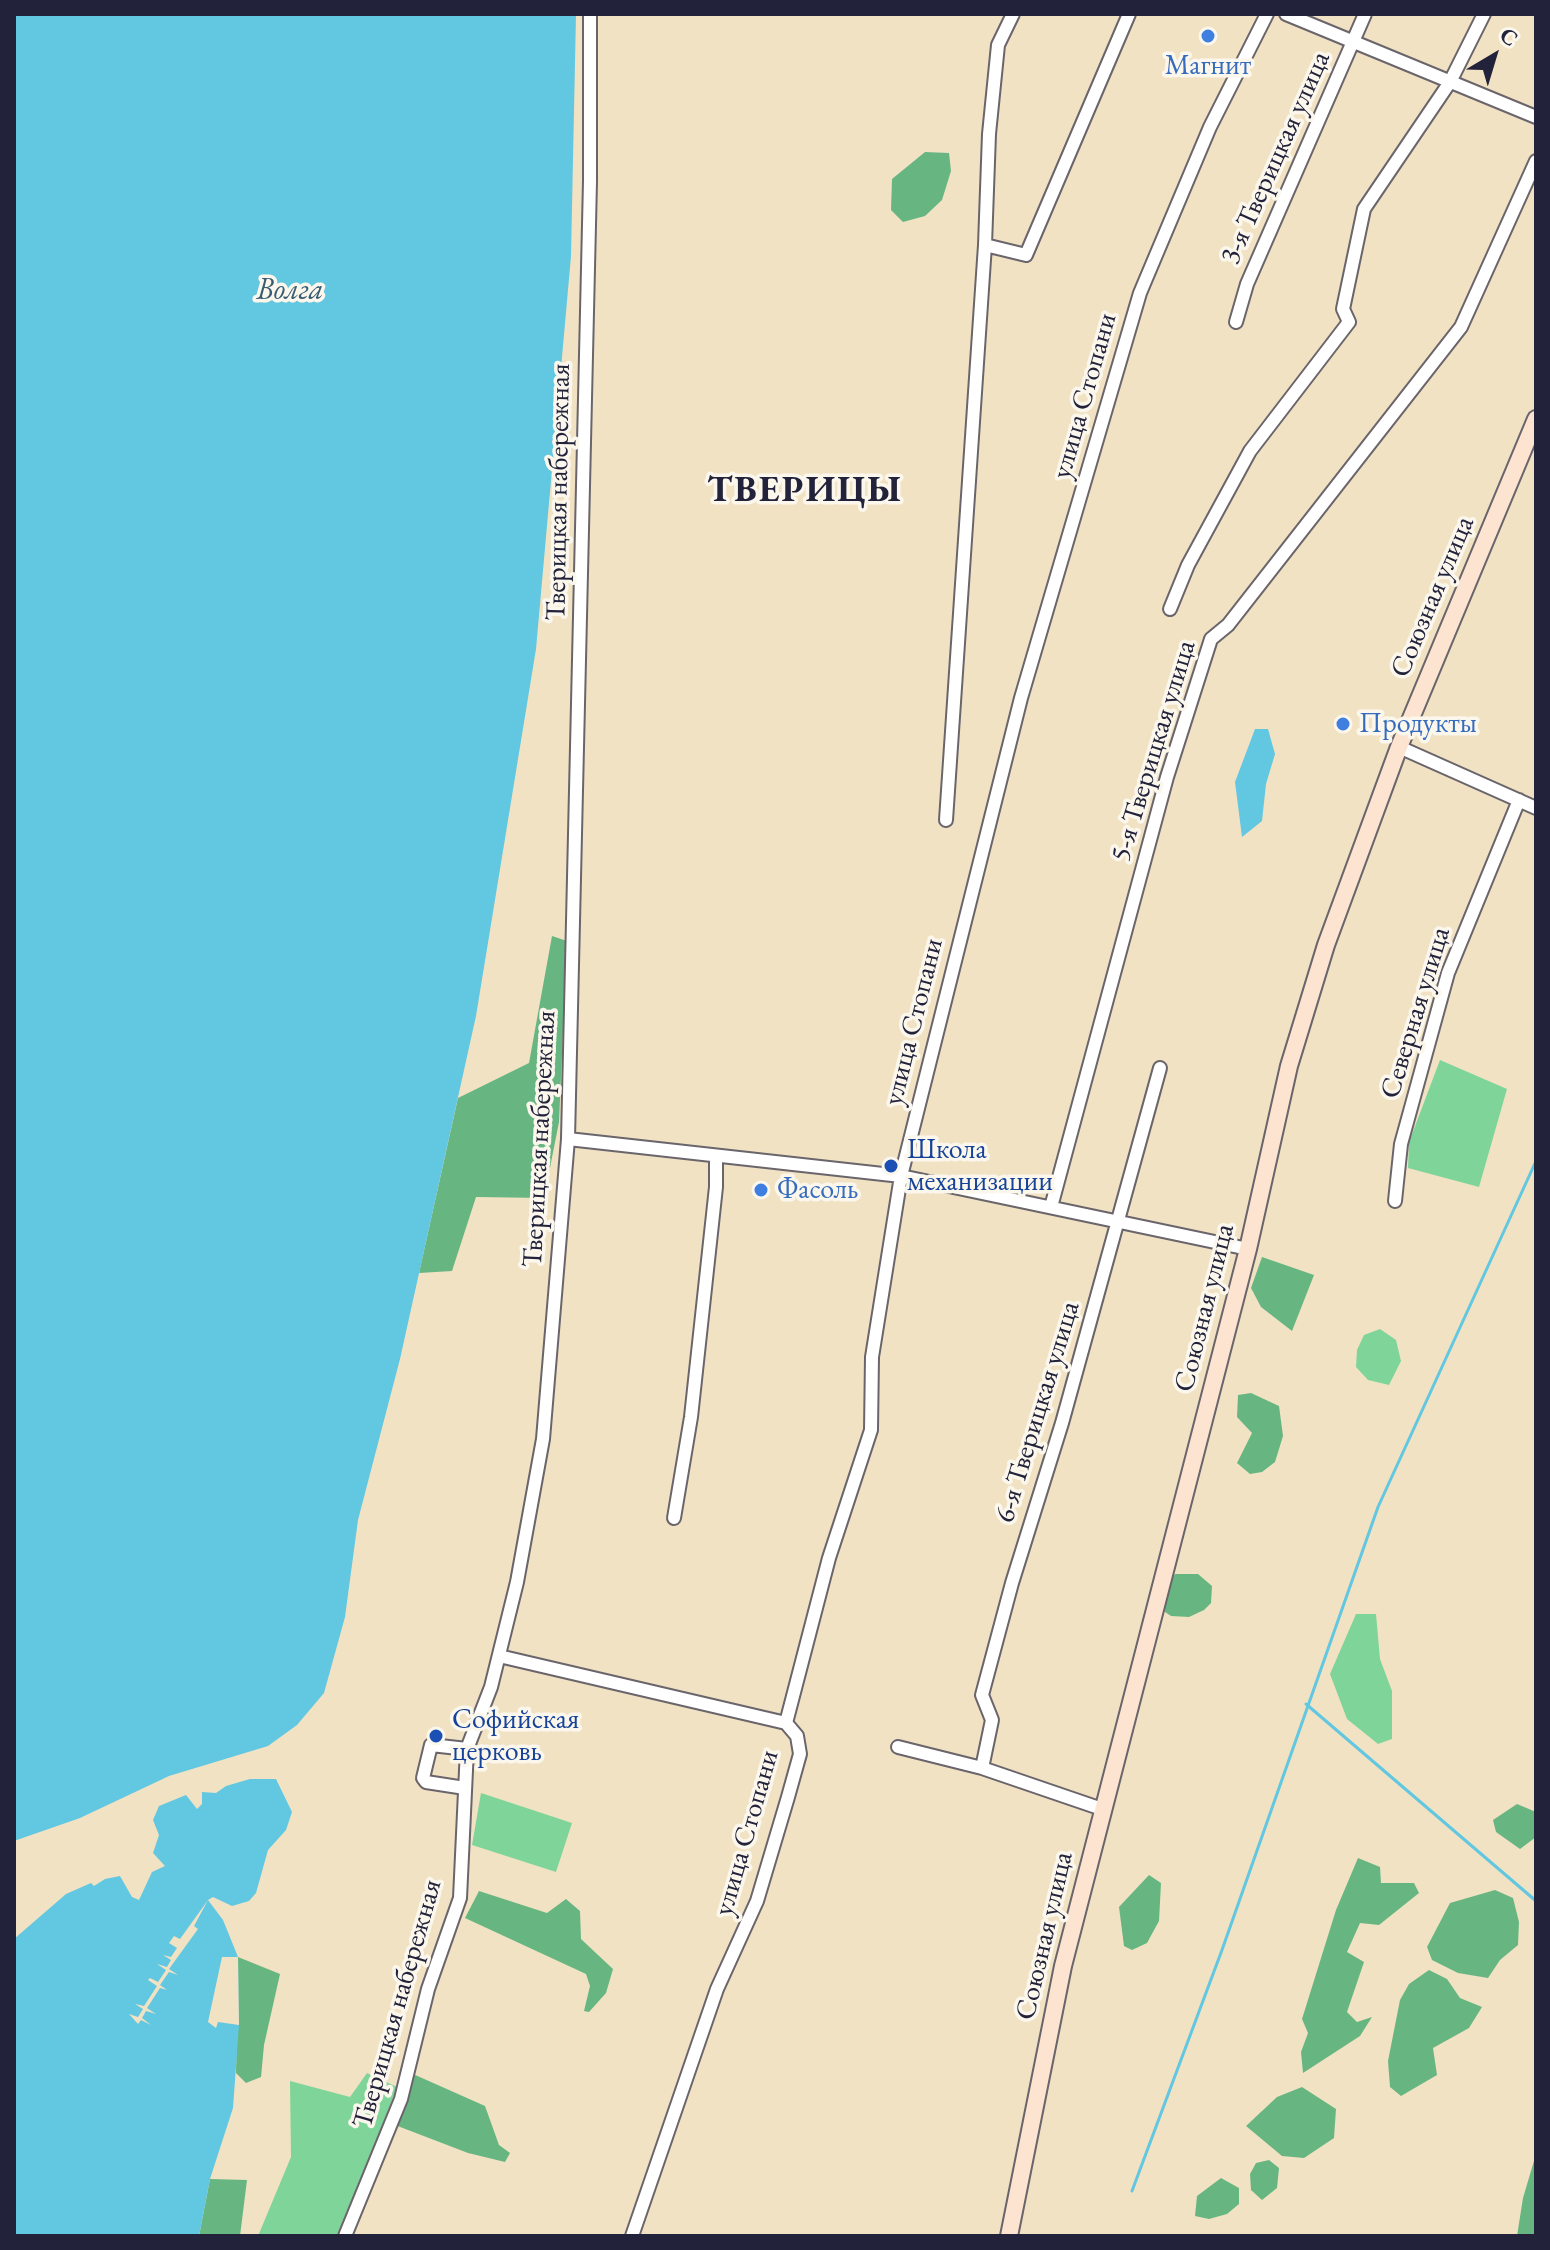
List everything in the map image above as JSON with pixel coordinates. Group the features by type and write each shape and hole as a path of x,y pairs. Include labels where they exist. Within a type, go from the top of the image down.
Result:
{"street":[{"name":"Тверицкая набережная","path":"345,2236 401,2099 428,1989 460,1898 467,1749 499,1656 517,1582 543,1439 568,1139 590,181 590,14"},
{"path":"946,820 998,45 1013,14"},
{"path":"985,245 1026,255 1129,14"},
{"name":"улица Стопани","path":"632,2236 717,1989 757,1901 800,1754 797,1736 786,1723 829,1558 871,1430 868,1386 901,1176 1021,698 1140,293 1210,127 1267,14"},
{"path":"1286,14 1536,117"},
{"name":"3-я Тверицкая улица","path":"1236,322 1247,284 1365,14"},
{"path":"1170,609 1188,565 1250,451 1349,322 1343,309 1364,209 1450,82 1484,14"},
{"name":"5-я Тверицкая улица","path":"1051,1207 1167,777 1211,639 1248,600 1461,327 1536,161"},
{"name":"Союзная улица","path":"1009,2236 1063,1966 1248,1249 1298,1036 1326,945 1399,747 1536,419"},
{"path":"1399,747 1536,808"},
{"name":"Северная улица","path":"1395,1201 1401,1144 1448,973 1519,800"},
{"name":"6-я Тверицкая улица","path":"982,1768 992,1720 982,1695 1012,1583 1062,1423 1160,1068"},
{"path":"568,1139 901,1176 1248,1249"},
{"path":"674,1518 691,1417 716,1187 716,1156"},
{"path":"499,1656 786,1723"},
{"path":"465,1788 426,1782 423,1778 431,1745 467,1749"},
{"path":"898,1747 982,1768 1102,1809"}],"green space":[{"path":"925,152 949,153 951,171 942,200 925,216 903,222 891,210 892,179"},
{"path":"552,936 567,941 559,1122 544,1198 476,1197 452,1271 419,1273 458,1098 529,1063"},
{"path":"1440,1060 1507,1089 1479,1187 1408,1168 1409,1142"},
{"path":"1262,1257 1314,1275 1292,1331 1261,1307 1251,1288"},
{"path":"1380,1329 1396,1340 1401,1361 1389,1385 1368,1380 1356,1367 1357,1350 1364,1335"},
{"path":"1251,1393 1279,1406 1283,1436 1275,1462 1262,1472 1250,1474 1237,1463 1252,1433 1237,1417 1238,1395"},
{"path":"1175,1574 1198,1574 1212,1586 1211,1603 1204,1610 1189,1617 1171,1616 1165,1612 1166,1589"},
{"path":"1356,1614 1376,1614 1380,1659 1392,1691 1392,1739 1378,1744 1347,1719 1330,1674"},
{"path":"481,1793 572,1823 556,1872 472,1845"},
{"path":"1517,1804 1536,1812 1536,1837 1520,1849 1496,1832 1493,1820"},
{"path":"1358,1858 1380,1867 1381,1883 1414,1883 1419,1893 1379,1925 1360,1923 1347,1952 1364,1962 1347,2012 1357,2022 1372,2017 1360,2036 1303,2073 1301,2052 1308,2033 1302,2019 1336,1910"},
{"path":"1149,1875 1161,1883 1159,1921 1147,1943 1132,1950 1124,1946 1119,1907"},
{"path":"1495,1890 1513,1898 1519,1922 1518,1945 1500,1960 1488,1978 1458,1973 1432,1960 1427,1947 1450,1903"},
{"path":"479,1891 547,1913 566,1899 580,1911 581,1939 613,1969 606,1993 589,2012 584,2011 590,1986 586,1974 465,1918"},
{"path":"238,1957 280,1974 264,2045 261,2077 246,2083 236,2073"},
{"path":"1429,1970 1447,1979 1460,1998 1482,2007 1469,2028 1433,2048 1437,2075 1401,2096 1390,2087 1388,2061 1400,2000 1409,1984"},
{"path":"367,2073 397,2087 340,2236 258,2236 291,2157 290,2081 350,2097"},
{"path":"413,2074 485,2106 499,2145 510,2153 505,2162 468,2153 395,2125"},
{"path":"1302,2087 1336,2109 1334,2138 1304,2158 1282,2156 1246,2126 1277,2097"},
{"path":"1536,2154 1536,2236 1517,2236 1523,2198"},
{"path":"1269,2160 1279,2168 1277,2188 1262,2200 1251,2190 1250,2174 1256,2163"},
{"path":"1221,2178 1239,2188 1239,2204 1227,2214 1209,2219 1195,2216 1197,2196"},
{"path":"210,2179 247,2180 240,2236 199,2236"}],"water":[{"name":"Волга","path":"14,14 576,14 571,256 536,649 476,1016 400,1359 358,1520 345,1617 324,1693 297,1725 268,1746 169,1776 80,1818 14,1841"},
{"path":"1255,729 1268,729 1275,754 1266,784 1262,821 1242,837 1235,782"},
{"path":"250,1779 276,1779 292,1812 286,1830 268,1850 256,1893 249,1901 232,1906 213,1897 208,1900 223,1920 238,1957 239,2025 233,2108 210,2179 199,2236 14,2236 14,1939 66,1894 91,1883 94,1886 105,1879 120,1876 132,1897 139,1900 152,1872 165,1866 153,1853 159,1835 153,1820 159,1806 186,1795 197,1809 202,1804 202,1792 216,1793 226,1786"}],"pier":[{"path":"208,1900 194,1926 198,1929 169,1969 178,1975 169,1972 160,1985 167,1990 160,1988 147,2008 156,2014 146,2011 142,2018 151,2025 141,2020 138,2024 129,2014 138,2017 143,2009 135,2004 144,2006 157,1986 148,1980 158,1982 166,1970 157,1964 167,1967 171,1960 163,1955 171,1957 177,1948 169,1943 174,1936 180,1939"},
{"path":"222,1957 238,1957 239,2025 218,2022 216,2028 208,2022"}],"waterway":[{"path":"1132,2191 1222,1950 1378,1507 1536,1161"},
{"path":"1306,1704 1536,1901"}],"place":[{"name":"Магнит","path":"1208,36"},
{"name":"Продукты","path":"1343,724"},
{"name":"Школа механизации","path":"891,1166"},
{"name":"Фасоль","path":"761,1190"},
{"name":"Софийская церковь","path":"436,1736"}],"district":[{"name":"ТВЕРИЦЫ","path":"805,491"}]}
